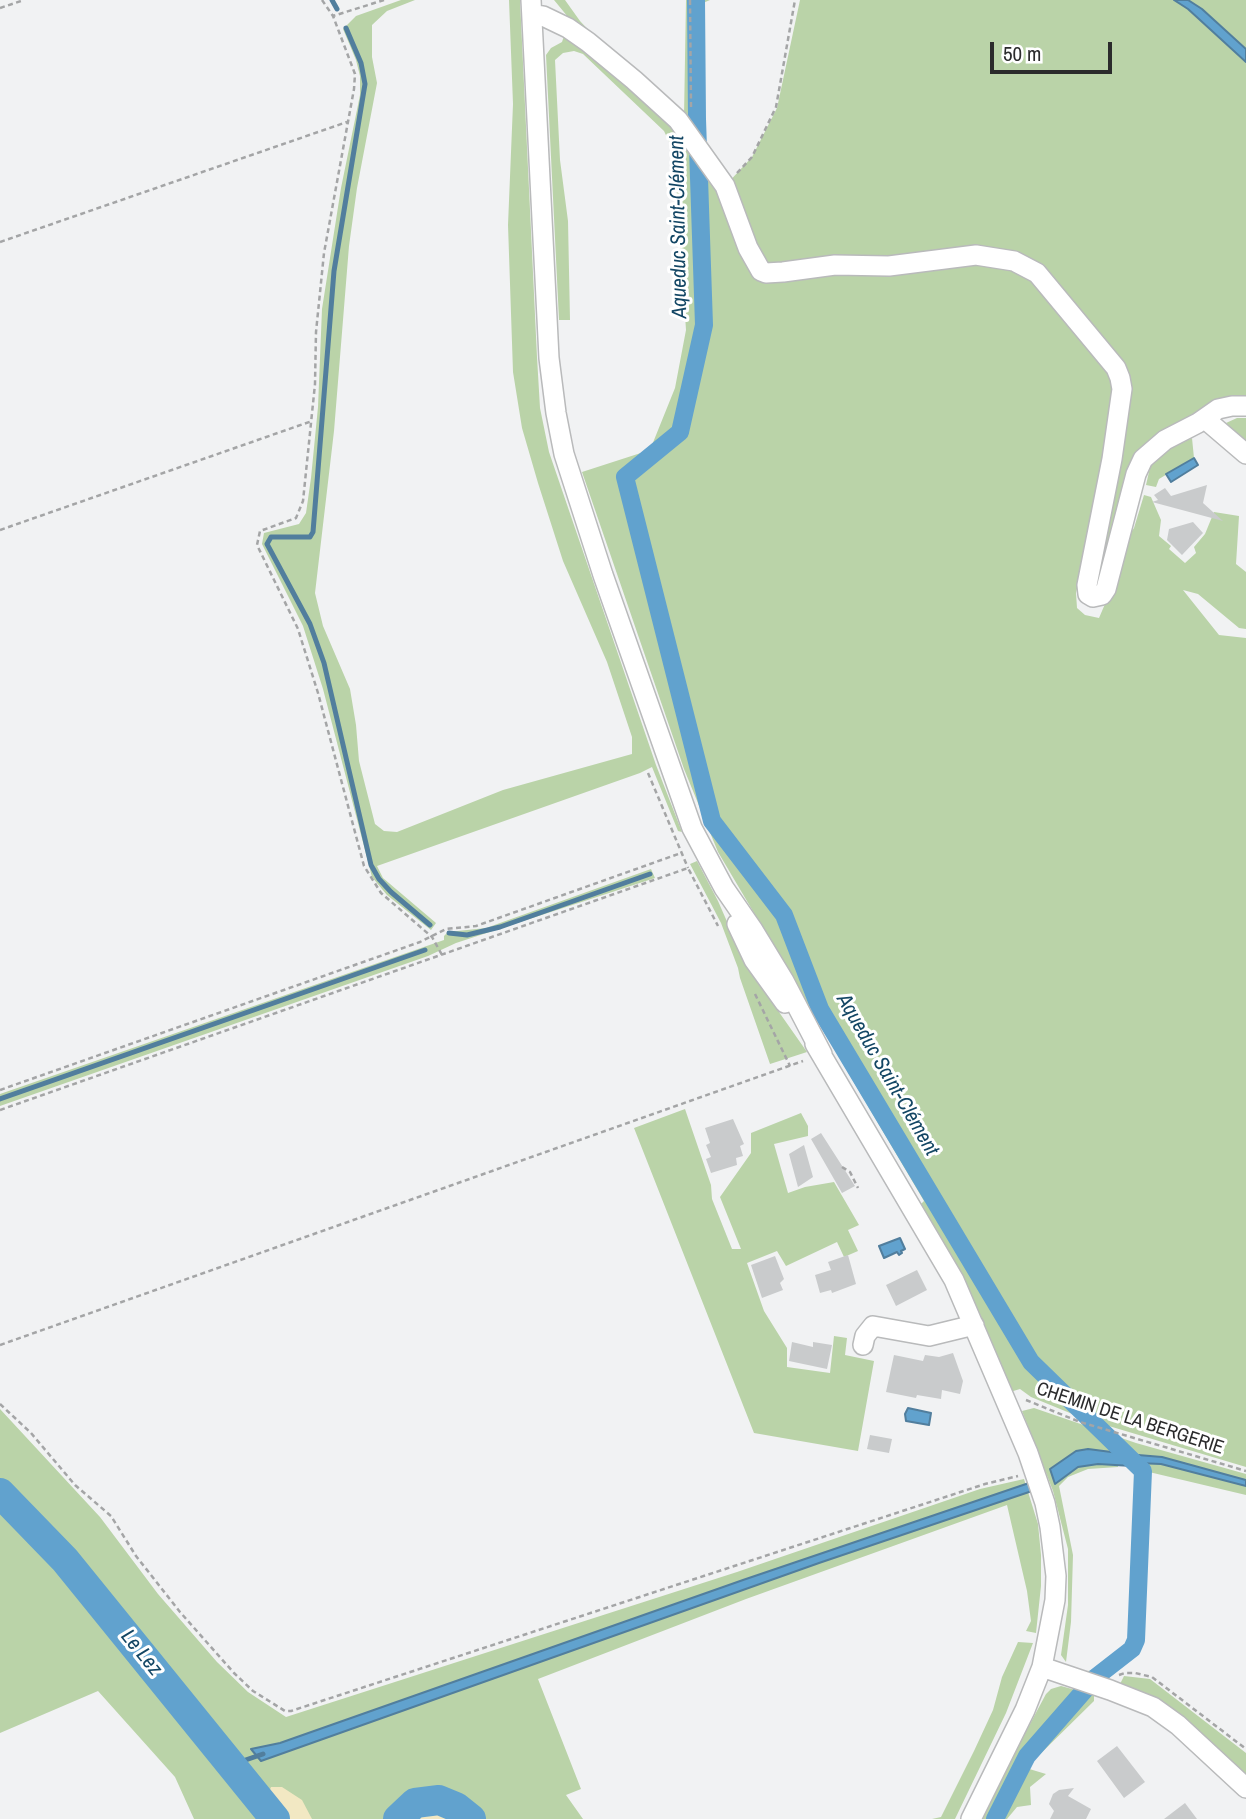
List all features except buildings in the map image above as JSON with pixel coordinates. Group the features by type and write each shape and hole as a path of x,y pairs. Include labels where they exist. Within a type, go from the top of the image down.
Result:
{"street":[{"path":"532,7 607,57 669,111 725,186 748,248 761,271 766,273 835,265 889,266 976,255 1014,261 1037,273 1116,368 1121,378 1122,389 1112,459 1086,590 1093,597 1102,596 1106,589 1143,459 1165,440 1218,409 1246,406"},
{"path":"532,7 549,358 561,440 603,575 700,846 784,981 822,1054 937,1248 974,1325 1034,1469 1045,1503 1056,1576 1053,1617 1042,1667 1030,1700 971,1819"},
{"path":"1205,419 1246,454"},
{"path":"863,1345 865,1336 873,1326 929,1336 974,1325"},
{"path":"1042,1667 1153,1707 1178,1725 1246,1788"}],"path":[{"path":"0,8 24,0"},
{"path":"322,0 333,16 355,74 349,121 324,253 316,332 312,421 303,501 296,517 260,531 257,545 298,629 364,866 381,893 432,937 442,955"},
{"path":"333,16 384,0"},
{"path":"690,0 692,140"},
{"path":"725,186 752,157 776,107 795,0"},
{"path":"0,242 349,121"},
{"path":"0,530 312,421"},
{"path":"648,773 681,853 720,929"},
{"path":"0,1090 432,937 449,928 476,926 681,853"},
{"path":"0,1110 688,868"},
{"path":"752,990 790,1066"},
{"path":"0,1345 822,1054"},
{"path":"842,1167 850,1172 858,1188"},
{"name":"CHEMIN DE LA BERGERIE","path":"1006,1401 1018,1398 1080,1422 1246,1471"},
{"path":"0,1404 31,1433 75,1485 111,1516 122,1536 180,1612 234,1673 253,1690 285,1711 292,1712 1034,1469"}],"green space":[{"path":"401,0 415,0 387,11 372,25 372,57 377,83 349,246 334,431 315,593 323,626 350,689 359,761 375,824 384,831 397,832 503,790 632,754 632,737 607,662 563,561 538,483 522,428 513,372 508,225 513,104 509,0 520,0 540,408 549,452 656,765 682,832 678,831 652,767 377,866 383,878 436,923 431,930 387,895 372,877 323,689 303,626 262,544 264,533 299,524 306,513 318,407 322,309 341,188 360,95 360,76 356,60 343,29 356,16"},
{"path":"554,0 565,0 597,39 568,21 568,17"},
{"path":"686,0 710,0 703,3 699,16 700,140 684,117"},
{"path":"800,0 1246,0 1246,401 1234,400 1215,404 1198,418 1156,442 1141,455 1132,472 1103,580 1098,589 1093,589 1092,584 1123,455 1127,408 1123,370 1043,275 1019,258 1002,253 977,252 934,255 936,263 970,260 995,262 1017,268 1031,276 1045,288 1115,381 1106,464 1076,593 1077,608 1085,615 1099,618 1111,590 1122,545 1134,528 1144,495 1151,497 1161,520 1159,536 1185,563 1196,553 1194,547 1205,534 1214,512 1239,516 1236,564 1246,572 1246,629 1239,628 1198,594 1183,590 1219,635 1246,638 1246,1467 1082,1418 1031,1397 1020,1389 1010,1392 959,1274 920,1205 924,1201 718,852 684,769 582,472 650,450 675,388 686,330 674,152 664,131 583,54 574,51 563,53 555,60 560,160 568,221 570,320 559,320 546,55 551,48 562,42 565,33 569,34 574,42 606,66 671,127 718,189 725,186 752,157 777,108"},
{"path":"1237,418 1246,418 1246,442 1226,423"},
{"path":"1192,438 1194,458 1159,479 1156,487 1146,485 1151,463 1163,452"},
{"path":"697,861 746,965 807,1052 770,1064 721,923 690,864"},
{"path":"651,869 655,878 456,943 428,956 0,1106 0,1094 444,940 448,932 486,928"},
{"path":"685,1109 711,1185 712,1199 732,1249 741,1249 720,1197 751,1153 751,1133 801,1113 808,1126 808,1136 774,1144 788,1193 834,1182 859,1225 848,1230 858,1251 844,1257 837,1242 786,1266 777,1251 747,1263 764,1311 787,1348 787,1367 830,1373 834,1336 847,1338 845,1355 874,1361 858,1451 754,1433 634,1128"},
{"path":"1034,1408 1136,1443 1246,1474 1246,1495 1149,1472 1132,1466 1135,1453 1117,1453 1118,1467 1088,1469 1068,1477 1059,1486 1073,1555 1071,1622 1066,1662 1061,1655 1068,1605 1068,1549 1053,1491 1022,1411"},
{"path":"0,1409 100,1517 158,1594 217,1662 248,1692 286,1717 737,1572 980,1489 1024,1479 1038,1524 1041,1555 1036,1633 1026,1631 1031,1621 1027,1591 1007,1505 746,1599 538,1679 581,1789 566,1795 583,1819 194,1819 175,1777 98,1691 0,1733"},
{"path":"1134,1472 1148,1474 1142,1637 1133,1656 1101,1679 1087,1671 1099,1670 1129,1647 1132,1639 1136,1494"},
{"path":"1018,1642 1033,1643 1006,1713 955,1819 932,1819 941,1817 974,1751 993,1710 1002,1677"},
{"path":"1124,1676 1150,1679 1246,1753 1246,1778 1119,1686"},
{"path":"1061,1686 1094,1695 1094,1701 1026,1768 1046,1774 1030,1787 1031,1805 1017,1807 1007,1819 979,1819 1046,1694"}],"sand":[{"path":"271,1787 282,1787 302,1800 312,1819 281,1819 271,1806 268,1795"},
{"path":"443,1806 454,1814 456,1819 418,1819 427,1812"}],"water":[{"path":"1174,0 1188,0 1202,9 1246,49 1246,62 1188,9"},
{"path":"1194,458 1198,465 1171,482 1166,474"},
{"path":"900,1238 905,1249 902,1253 899,1255 897,1252 884,1258 879,1246"},
{"path":"908,1408 931,1413 929,1425 906,1421"},
{"path":"1088,1449 1119,1453 1132,1466 1098,1464 1078,1467 1055,1484 1050,1469 1076,1451"},
{"path":"1126,1454 1162,1457 1246,1480 1246,1486 1161,1464 1137,1463"},
{"path":"1029,1483 1032,1491 819,1563 261,1761 251,1749 280,1743 743,1580"}],"waterway":[{"path":"332,0 337,9"},
{"name":"Aqueduc Saint-Clément","path":"696,0 704,325 680,432 625,477 712,821 784,915 820,1009 1031,1362 1143,1471 1136,1640 1132,1649 1096,1677 1027,1756 995,1819"},
{"path":"346,28 361,63 365,84 334,271 313,532 310,537 271,537 267,544 310,624 324,663 371,865 391,892 430,925"},
{"path":"449,933 467,935 500,927 650,874"},
{"path":"0,1099 425,950"},
{"name":"Le Lez","path":"0,1493 65,1560 275,1819"},
{"path":"231,1765 263,1754"},
{"name":"Le Lez","path":"398,1819 415,1803 439,1800 456,1807 471,1819"}]}
